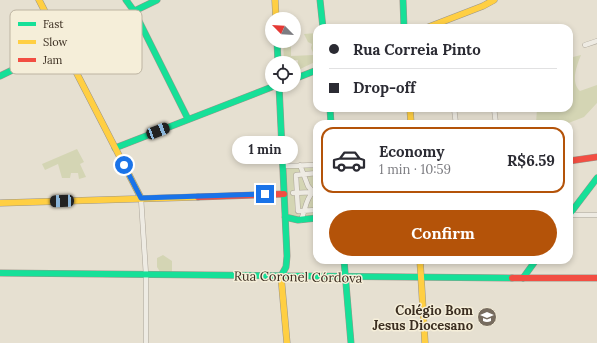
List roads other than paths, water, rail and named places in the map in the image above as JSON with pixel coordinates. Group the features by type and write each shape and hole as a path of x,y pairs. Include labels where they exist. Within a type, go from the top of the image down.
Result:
{"street":[{"path":"39,0 44,10"},
{"path":"126,0 133,10"},
{"path":"138,10 157,0"},
{"path":"275,0 276,12"},
{"path":"320,0 322,24"},
{"path":"403,0 404,24"},
{"path":"436,24 483,6 494,0"},
{"path":"142,28 188,120"},
{"path":"585,45 597,41"},
{"path":"0,76 10,71"},
{"path":"301,76 313,72"},
{"path":"77,74 141,198 146,275 146,343"},
{"path":"115,148 265,90"},
{"path":"278,92 287,262 281,276 287,343"},
{"path":"573,161 594,158 597,164"},
{"path":"283,166 313,164"},
{"path":"300,165 308,186 313,190"},
{"path":"313,173 294,175 296,211 313,210"},
{"path":"573,210 597,178"},
{"path":"295,193 313,192"},
{"path":"0,203 284,194"},
{"path":"301,220 305,211 306,200 313,194"},
{"path":"573,215 597,215"},
{"path":"285,217 301,220 313,218"},
{"path":"344,264 351,343"},
{"path":"420,264 425,343"},
{"path":"522,278 533,264"},
{"name":"Rua Coronel Córdova","path":"0,273 421,278 597,278"}],"place":[{"name":"Colégio Bom Jesus Diocesano","path":"487,317"}]}
